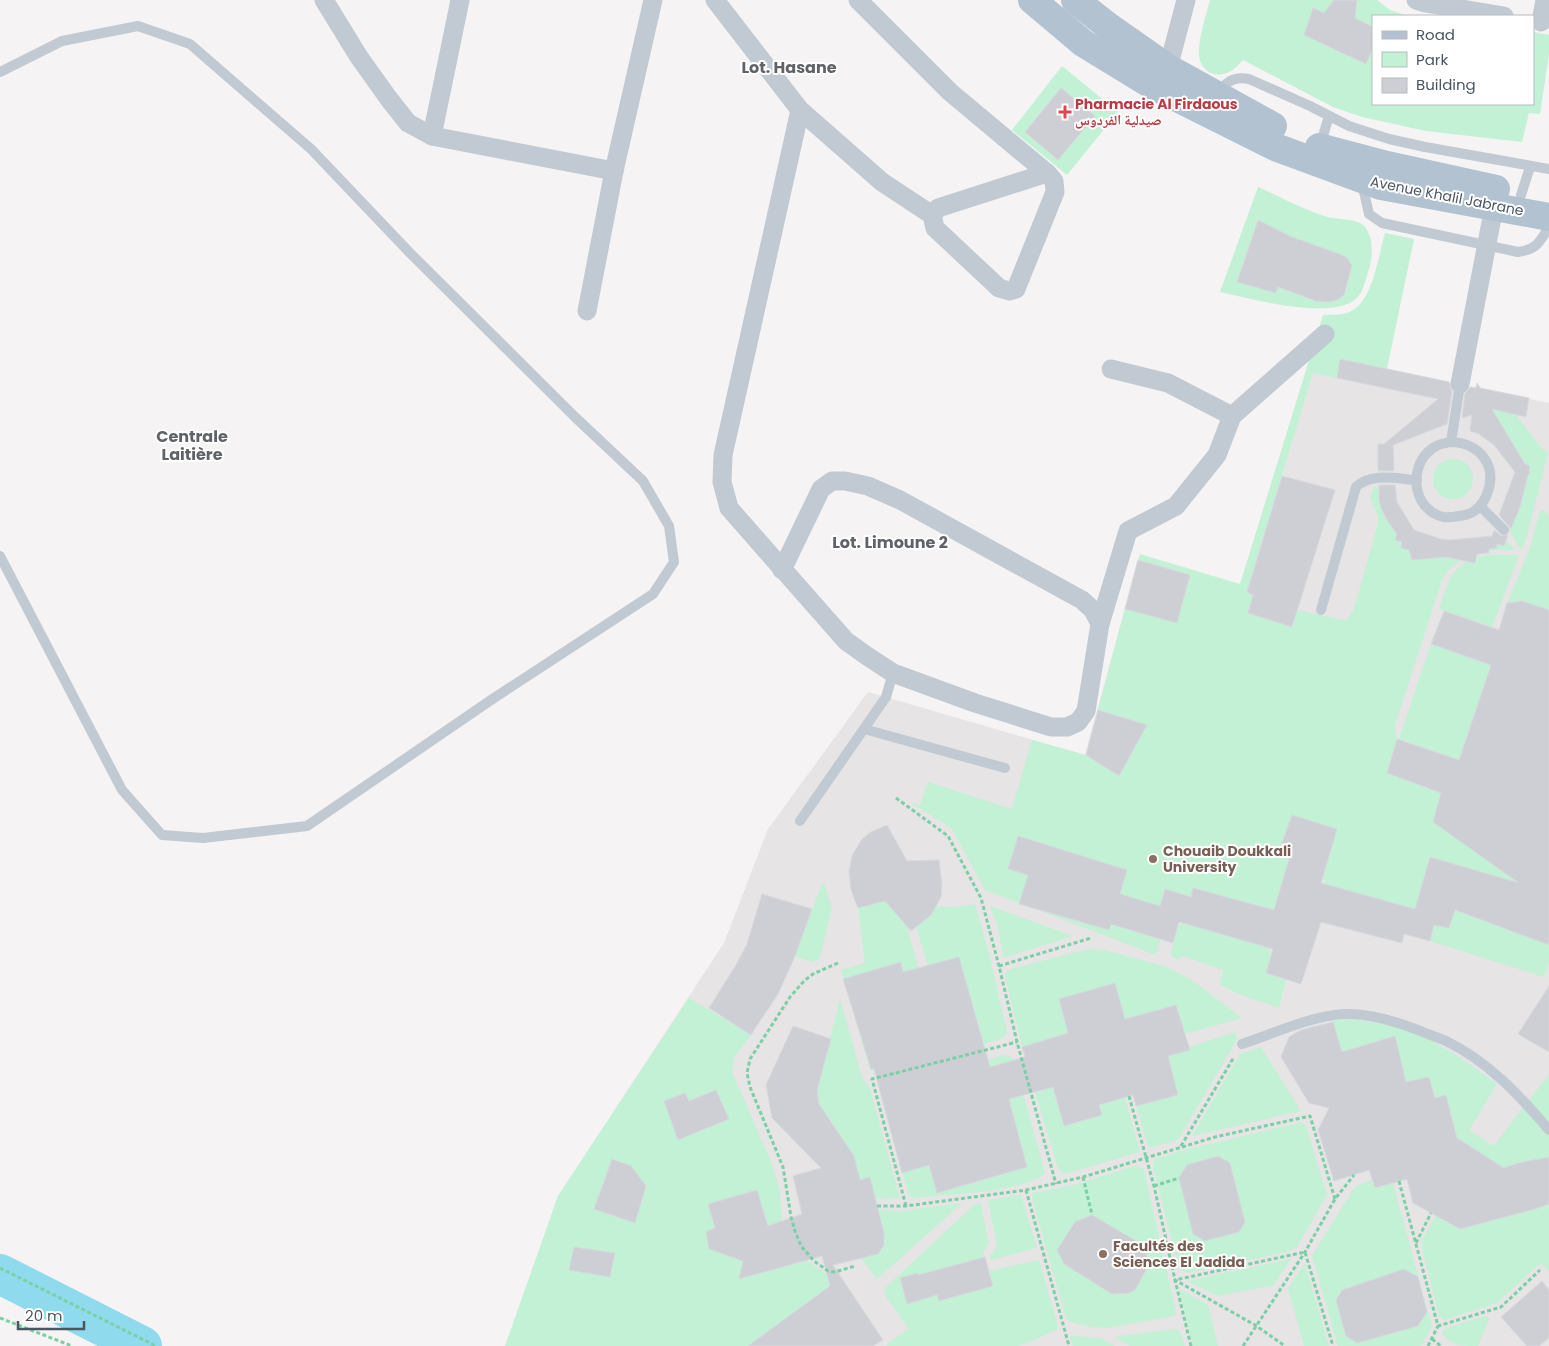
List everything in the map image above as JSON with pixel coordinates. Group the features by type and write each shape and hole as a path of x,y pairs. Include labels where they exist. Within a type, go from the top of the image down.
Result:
{"main road":[{"name":"Avenue Khalil Jabrane","path":"1032,0 1083,43 1162,78 1215,95 1290,135 1319,147 1387,165 1521,195 1549,199"},
{"name":"Avenue Khalil Jabrane","path":"1075,0 1108,26 1162,78 1275,147 1381,186 1549,217"}],"street":[{"path":"324,0 359,57 408,123 432,136 614,172"},
{"path":"432,136 460,0"},
{"path":"587,311 614,172 653,0"},
{"path":"716,1 800,110 882,182 932,215 936,228 1000,288 1009,291 1016,289 1055,192 1054,181 950,92 858,0"},
{"path":"1162,78 1186,0"},
{"path":"1416,0 1498,15"},
{"path":"1541,22 1545,0"},
{"path":"800,110 723,455 722,482 729,508 782,570 846,641 893,674 975,703 1052,726 1067,727 1078,722 1086,711 1100,624 1128,531 1176,506 1217,455 1232,416 1325,334"},
{"path":"932,215 938,208 1046,173"},
{"path":"1460,384 1494,207"},
{"path":"1111,369 1168,383 1232,416"},
{"path":"782,570 821,489 832,481 845,480 868,486 900,500 1073,595 1093,610 1100,624"}],"lane":[{"path":"0,72 62,41 138,26 190,44 311,149 410,253 642,481 669,526 674,562 653,594 491,700 307,826 203,838 162,835 122,790 0,556"},
{"path":"1215,95 1227,81 1238,77 1268,87 1349,126 1389,139 1530,167 1549,169"},
{"path":"1319,147 1329,116"},
{"path":"1521,195 1530,167"},
{"path":"1361,179 1369,214 1382,223 1518,252 1530,250 1538,244 1549,227"},
{"path":"1451,442 1460,384"},
{"path":"1451,442 1462,442 1480,451 1489,469 1491,480 1484,500 1477,510 1466,515 1446,518 1428,509 1416,488 1420,465 1426,454 1433,447 1451,442"},
{"path":"1321,610 1356,487 1361,482 1371,478 1417,480"},
{"path":"1480,506 1504,530"},
{"path":"800,821 886,697 893,674"},
{"path":"864,729 1005,768"},
{"path":"1242,1044 1316,1019 1342,1014 1366,1015 1402,1023 1447,1041 1477,1060 1530,1107 1549,1130"}],"path":[{"path":"896,798 948,836 981,898 1017,1042 1056,1184"},
{"path":"999,966 1091,938"},
{"path":"838,963 813,974 790,997 750,1059 747,1073 750,1087 783,1167 791,1217 801,1246 814,1261 828,1271 835,1272 855,1266"},
{"path":"906,1206 872,1078 1017,1042"},
{"path":"1180,1146 1242,1044"},
{"path":"1129,1096 1154,1186 1190,1346"},
{"path":"877,1206 906,1206 1026,1190 1056,1184 1180,1146 1310,1116 1335,1199"},
{"path":"1243,1346 1305,1252 1335,1199 1354,1174"},
{"path":"1083,1177 1092,1215"},
{"path":"1154,1186 1179,1178"},
{"path":"1400,1181 1438,1326 1428,1346"},
{"path":"1026,1190 1069,1346"},
{"path":"1416,1242 1431,1213"},
{"path":"1175,1280 1305,1252"},
{"path":"1305,1252 1333,1346"},
{"path":"0,1268 156,1346"},
{"path":"1438,1326 1501,1307 1540,1270"},
{"path":"1175,1280 1256,1325 1285,1346"},
{"path":"0,1318 72,1346"},
{"path":"1432,1339 1441,1346"}],"shaded area":[{"name":"Chouaib Doukkali University","path":"1318,355 1549,403 1549,1346 508,1346 558,1196 724,943 768,829 868,692 1085,755 1138,560 1247,592"}],"green space":[{"path":"1210,0 1377,0 1390,10 1405,15 1372,15 1372,105 1534,105 1534,32 1549,35 1549,54 1540,114 1529,113 1522,142 1426,131 1362,117 1333,107 1243,60 1231,71 1218,75 1212,74 1204,67 1199,56 1201,37"},
{"path":"1062,66 1118,112 1067,175 1012,130"},
{"path":"1258,187 1319,214 1361,223 1364,226 1371,239 1371,261 1363,289 1355,300 1342,306 1308,308 1269,303 1220,292"},
{"path":"1385,233 1414,239 1387,369 1340,360 1337,378 1313,373 1247,592 1253,595 1248,613 1292,627 1298,610 1347,620 1354,609 1377,527 1378,515 1370,499 1375,486 1379,490 1381,508 1388,522 1412,545 1501,535 1515,550 1484,552 1467,557 1458,562 1443,577 1395,725 1397,739 1387,773 1441,793 1549,867 1549,962 1544,977 1430,941 1434,925 1326,884 1292,815 1281,845 1292,849 1282,881 1295,886 1304,932 1193,889 1191,897 1165,889 1160,906 1146,902 1136,932 1160,939 1157,952 1153,954 985,890 952,829 910,802 920,805 928,782 1012,809 1032,740 1086,755 1119,776 1146,725 1098,710 1125,609 1177,623 1190,575 1138,560 1140,554 1240,584 1323,315 1346,313 1360,304 1366,296 1374,275"},
{"path":"1474,405 1515,414 1544,451 1548,452 1527,536 1521,551 1509,530 1514,521 1524,486 1487,420 1472,415"},
{"path":"1457,459 1464,462 1470,468 1473,479 1472,487 1464,496 1457,499 1449,499 1442,496 1434,487 1433,475 1436,468 1445,460"},
{"path":"1543,510 1549,515 1549,610 1522,601 1507,603 1529,551 1540,511"},
{"path":"1487,555 1518,555 1492,627 1439,609 1453,573 1465,563"},
{"path":"1431,644 1491,665 1459,760 1399,739"},
{"path":"823,881 832,907 820,958 812,962 795,956"},
{"path":"885,901 907,926 939,1048 935,1051 870,1070 841,970 865,963 858,908"},
{"path":"975,904 990,957 1007,1032 1003,1038 984,1044 959,958 928,966 916,926 935,906 955,907"},
{"path":"990,906 1073,936 1003,958 998,928"},
{"path":"1181,924 1268,947 1271,956 1286,979 1279,1008 1241,995 1222,986 1220,984 1223,970 1183,956 1178,959 1174,958 1171,955 1171,951 1178,926"},
{"path":"1088,949 1104,950 1164,966 1189,978 1242,1018 1185,1034 1176,1005 1022,1047 1005,975 1007,970"},
{"path":"689,998 751,1035 734,1058 732,1072 771,1162 780,1190 782,1221 796,1251 837,1281 758,1346 505,1346 558,1196"},
{"path":"840,999 862,1077 870,1089 900,1198 876,1199 870,1177 860,1180 855,1159 820,1167 847,1146 819,1104 817,1090"},
{"path":"1351,1019 1413,1032 1438,1044 1497,1084 1469,1130 1494,1146 1549,1074 1549,1157 1518,1163 1498,1170 1496,1163 1457,1138 1446,1096 1435,1098 1429,1078 1406,1082 1395,1036 1342,1052 1332,1020"},
{"path":"1235,1032 1236,1041 1178,1140 1152,1147 1148,1146 1136,1106 1178,1095 1168,1056"},
{"path":"1261,1047 1301,1111 1192,1136 1240,1054"},
{"path":"1004,1055 1011,1057 1015,1064 1045,1173 1036,1179 1021,1184 983,1192 913,1198 909,1196 880,1091"},
{"path":"1053,1087 1099,1105 1125,1098 1140,1152 1065,1174 1058,1169 1035,1092"},
{"path":"1303,1123 1306,1126 1327,1195 1297,1247 1286,1252 1188,1273 1179,1269 1153,1167 1155,1159 1184,1150"},
{"path":"1134,1166 1144,1170 1176,1311 1175,1316 1107,1328 1070,1322 1066,1318 1032,1198 1033,1193 1078,1184"},
{"path":"1372,1180 1375,1188 1393,1183 1432,1327 1421,1346 1338,1346 1312,1256 1354,1188"},
{"path":"1021,1195 1037,1248 991,1260 990,1255 997,1248 988,1200"},
{"path":"962,1203 877,1279 861,1258 884,1245 884,1233 879,1210 903,1211"},
{"path":"981,1203 989,1244 983,1252 989,1271 1039,1260 1058,1326 1057,1330 1019,1346 887,1346 887,1344 909,1329 885,1295 885,1288 975,1204"},
{"path":"1549,1204 1549,1271 1540,1263 1497,1303 1444,1320 1439,1316 1422,1248 1422,1240 1436,1215 1460,1229"},
{"path":"1291,1259 1274,1285 1218,1296 1187,1281"},
{"path":"1305,1264 1329,1346 1304,1346 1288,1288"},
{"path":"1180,1289 1208,1305 1218,1346 1193,1346"},
{"path":"1485,1316 1489,1319 1478,1346 1452,1343 1442,1332 1446,1328"},
{"path":"1173,1329 1179,1330 1185,1346 1130,1346 1114,1337"},
{"path":"1070,1336 1100,1338 1115,1346 1073,1346"}],"building":[{"path":"1334,0 1357,0 1355,18 1372,26 1372,50 1366,64 1304,35 1313,8 1324,13"},
{"path":"1061,88 1095,116 1058,160 1025,132"},
{"path":"1258,220 1292,237 1347,258 1352,265 1344,295 1337,300 1328,302 1316,301 1278,287 1276,293 1237,282"},
{"path":"1340,359 1449,382 1452,392 1447,424 1393,445 1394,471 1378,471 1378,444 1384,444 1438,399 1337,378"},
{"path":"1477,383 1480,388 1529,398 1526,417 1492,409 1525,464 1530,466 1530,473 1520,507 1511,529 1499,515 1515,472 1494,445 1479,434 1470,431 1472,415 1462,418 1465,393 1471,387 1476,388"},
{"path":"1282,476 1335,490 1292,627 1248,613 1253,595 1247,592"},
{"path":"1379,485 1395,485 1397,502 1414,530 1449,540 1492,536 1494,530 1502,536 1508,535 1504,546 1496,544 1497,548 1489,549 1489,553 1477,554 1475,563 1446,557 1412,560 1409,550 1401,548 1402,542 1395,540 1397,534 1381,508"},
{"path":"1138,560 1190,575 1177,623 1125,609"},
{"path":"1522,601 1549,610 1549,945 1455,910 1449,928 1434,925 1430,941 1404,934 1402,943 1321,922 1301,984 1266,973 1273,949 1179,922 1173,943 1111,924 1109,930 1019,904 1028,875 1008,869 1018,836 1127,870 1120,894 1160,906 1165,889 1191,897 1193,888 1274,910 1292,849 1281,845 1292,815 1337,829 1321,883 1415,909 1430,857 1519,883 1433,822 1441,793 1387,773 1397,739 1459,760 1491,665 1431,644 1444,611 1499,630 1507,603"},
{"path":"1098,710 1147,725 1119,776 1086,755"},
{"path":"887,825 907,861 939,860 942,885 941,897 931,915 911,931 885,901 858,908 851,890 849,872 852,856 862,839 871,832"},
{"path":"762,894 812,909 795,956 778,994 751,1035 709,1008 747,944"},
{"path":"959,957 990,1067 1025,1057 1022,1047 1068,1033 1059,999 1115,983 1125,1019 1176,1005 1190,1050 1168,1056 1178,1095 1136,1106 1133,1095 1099,1105 1102,1115 1064,1126 1053,1087 1009,1099 1027,1167 937,1193 929,1165 902,1173 874,1069 871,1069 843,979 901,962 903,972"},
{"path":"1549,986 1549,1052 1518,1034"},
{"path":"1333,1022 1342,1052 1395,1036 1406,1082 1429,1077 1435,1098 1446,1095 1457,1138 1504,1168 1518,1163 1549,1157 1549,1204 1460,1229 1413,1203 1407,1179 1375,1188 1369,1170 1334,1181 1318,1130 1329,1108 1309,1103 1281,1057 1289,1037 1301,1030"},
{"path":"793,1026 831,1039 817,1090 819,1104 854,1156 860,1180 870,1177 884,1233 884,1245 878,1254 833,1265 883,1340 873,1346 748,1346 830,1286 822,1256 739,1279 743,1261 709,1249 706,1232 715,1228 708,1204 757,1190 768,1226 802,1214 793,1176 821,1168 772,1118 766,1085"},
{"path":"716,1090 729,1119 678,1140 664,1101 685,1093 689,1101"},
{"path":"1218,1156 1230,1163 1245,1222 1239,1232 1205,1241 1193,1234 1179,1178 1187,1165"},
{"path":"612,1159 631,1166 646,1186 635,1223 594,1209"},
{"path":"1092,1215 1138,1242 1146,1254 1150,1263 1135,1290 1129,1293 1112,1294 1064,1264 1057,1250 1075,1222"},
{"path":"574,1247 615,1253 610,1277 569,1270"},
{"path":"985,1257 993,1286 939,1301 937,1295 907,1304 900,1278"},
{"path":"1404,1269 1418,1277 1427,1312 1418,1326 1357,1343 1346,1336 1336,1300 1342,1290"},
{"path":"1542,1281 1549,1290 1549,1338 1539,1346 1527,1346 1501,1317"}],"waterway":[{"path":"0,1274 142,1346"}],"place":[{"name":"Pharmacie Al Firdaous صيدلية الفردوس","path":"1065,112"},
{"name":"Chouaib Doukkali University","path":"1153,859"},
{"name":"Facultés des Sciences El Jadida","path":"1103,1254"}],"district":[{"name":"Lot. Hasane","path":"789,67"},
{"name":"Centrale Laitière","path":"192,445"},
{"name":"Lot. Limoune 2","path":"890,542"}]}
